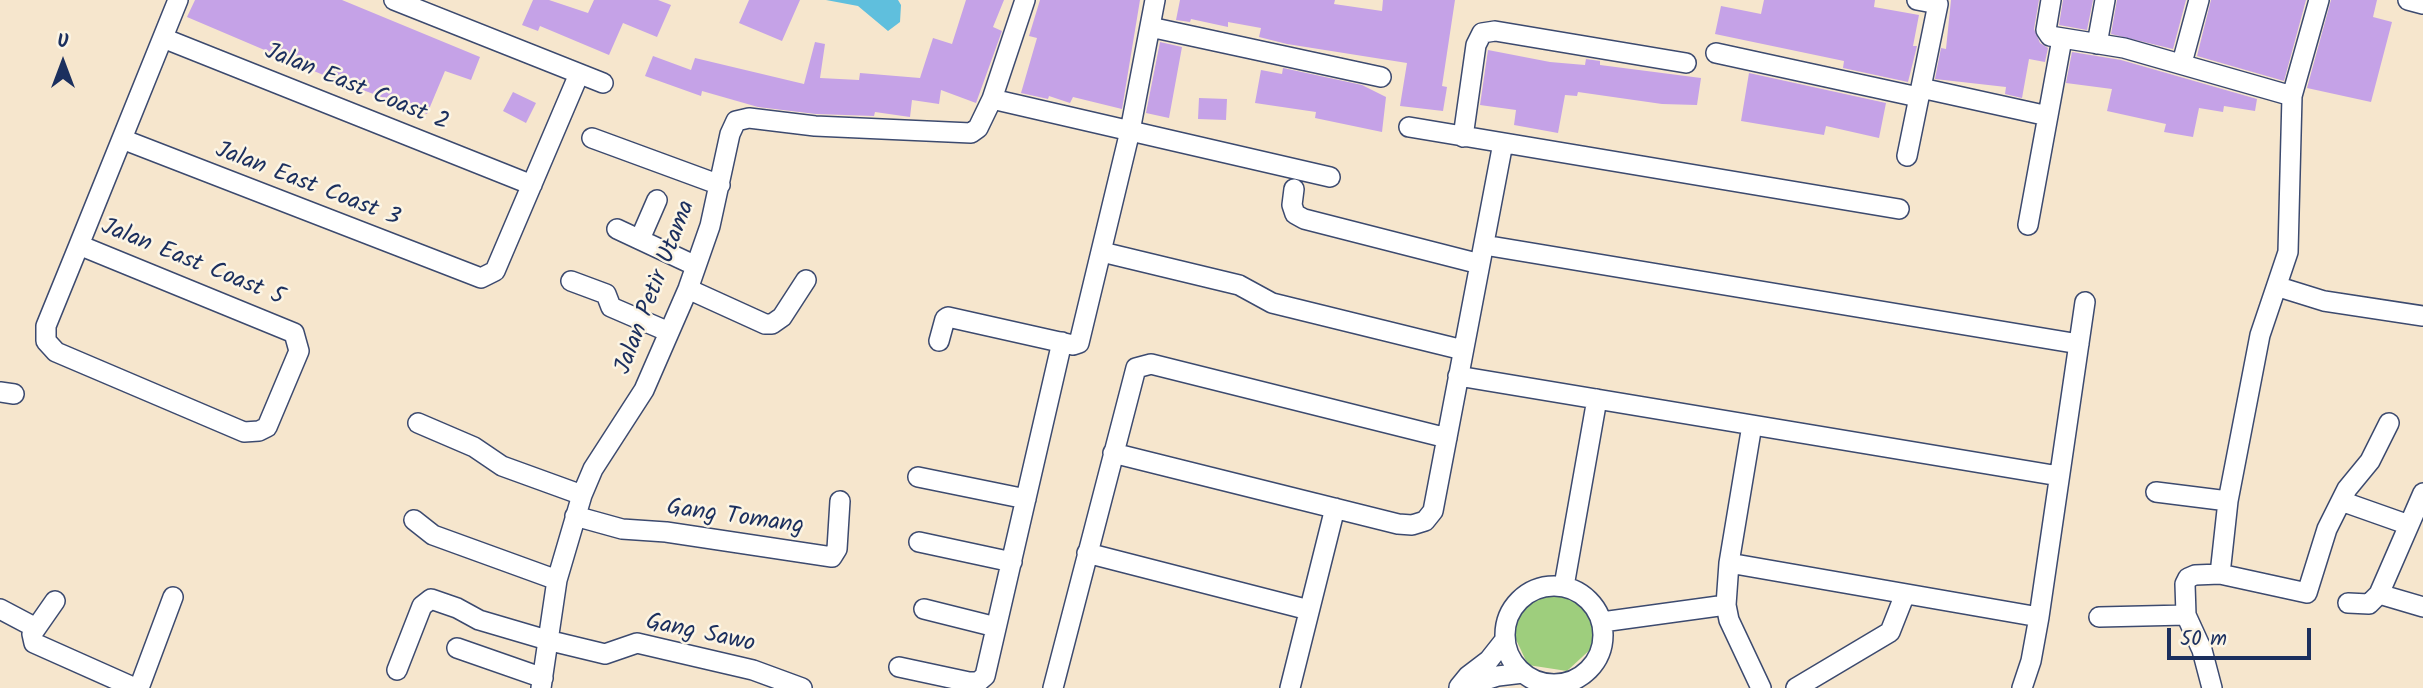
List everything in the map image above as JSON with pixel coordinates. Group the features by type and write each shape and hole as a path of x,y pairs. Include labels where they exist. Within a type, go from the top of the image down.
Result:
{"street":[{"path":"79,246 178,0"},
{"path":"394,0 603,83"},
{"name":"Jalan Petir Utama","path":"542,683 557,580 582,495 593,468 634,410 688,289 720,184 730,134 740,119 815,126 971,134 978,128 992,99 1025,0"},
{"path":"939,341 945,318 948,317 1073,345 1082,338 1129,131 1155,0"},
{"path":"1907,156 1938,2 1917,0"},
{"path":"2052,0 2046,30 2050,36 2182,63 2292,96"},
{"path":"2096,44 2105,0"},
{"path":"2182,63 2199,0"},
{"path":"2220,574 2228,501 2260,335 2288,251 2292,96 2319,0"},
{"path":"2408,0 2423,4"},
{"path":"1150,27 1381,77"},
{"path":"1463,137 1476,45 1482,33 1495,31 1686,63"},
{"name":"Jalan East Coast 2","path":"163,38 532,186"},
{"path":"2028,225 2062,39"},
{"path":"1716,53 2048,116"},
{"path":"532,186 579,74"},
{"path":"992,99 1330,177"},
{"path":"1409,127 1899,209"},
{"path":"592,138 720,184"},
{"name":"Jalan East Coast 3","path":"122,139 474,278 485,277 495,271 532,186"},
{"path":"1113,453 1398,524 1412,525 1425,520 1433,511 1503,143"},
{"path":"1294,189 1292,205 1295,214 1304,219 1482,254 2079,344"},
{"path":"640,239 657,200"},
{"path":"617,229 696,266"},
{"name":"Jalan East Coast 5","path":"79,246 288,328 298,338 299,351 271,421 259,431 244,432 50,347 46,341 46,326 79,246"},
{"path":"1102,252 1239,285 1272,303 1463,351"},
{"path":"688,289 765,324 772,324 782,317 806,280"},
{"path":"571,281 606,294 611,307 669,332"},
{"path":"2278,287 2324,301 2423,316"},
{"path":"2022,688 2031,661 2039,617 2085,302"},
{"path":"899,667 978,682 985,676 1062,342"},
{"path":"1058,687 1087,553 1136,368 1143,364 1447,438"},
{"path":"1458,376 2059,476"},
{"path":"1563,586 1597,399"},
{"path":"418,423 474,447 502,466 582,495"},
{"path":"2212,688 2202,650 2186,615 2188,578 2194,575 2220,574 2307,593 2327,529 2341,501 2370,461 2389,423"},
{"path":"1752,425 1729,563 1726,606 1729,620 1761,688"},
{"path":"918,477 1026,499"},
{"path":"2156,492 2228,501"},
{"path":"2348,604 2369,604 2379,594 2423,493"},
{"name":"Gang Tomang","path":"575,516 622,530 666,532 832,557 837,549 840,501"},
{"path":"2341,501 2409,525"},
{"path":"1290,688 1335,508"},
{"path":"414,520 433,535 557,580"},
{"path":"919,542 1012,562"},
{"path":"1087,553 1309,610"},
{"path":"1729,563 2039,617"},
{"path":"1563,586 1574,589 1592,603 1602,622 1601,650 1594,663 1574,680 1551,686 1523,673 1511,659 1504,642 1507,618 1520,599 1540,587 1563,586"},
{"path":"1796,688 1890,632 1905,594"},
{"path":"2379,594 2423,607"},
{"path":"55,601 32,634 33,643 137,688 173,597"},
{"name":"Gang Sawo","path":"397,670 422,606 431,599 457,608 479,620 547,640 606,654 637,643 753,670 802,688"},
{"path":"1602,622 1726,606"},
{"path":"924,609 996,627"},
{"path":"0,610 36,628"},
{"path":"2099,617 2186,615"},
{"path":"1459,688 1504,642"},
{"path":"457,649 542,683"},
{"path":"1593,688 1594,663"},
{"path":"1459,688 1498,676 1523,673"}],"green space":[{"path":"1561,584 1594,607 1594,646 1567,671 1528,665 1511,629 1527,592"}],"water":[{"path":"826,0 898,0 901,5 900,22 888,31 858,6"}],"building":[{"path":"195,0 342,0 480,57 471,80 445,71 427,114 328,77 187,17"},
{"path":"533,0 549,0 588,13 594,0 658,0 671,5 657,37 623,23 609,55 540,26 538,31 522,25"},
{"path":"749,0 800,0 782,41 739,23"},
{"path":"966,0 1004,0 993,27 1002,31 976,103 941,90 939,104 912,100 910,117 875,112 874,116 816,114 758,107 702,91 701,96 645,76 653,56 691,70 695,58 804,84 815,42 825,44 820,78 859,80 860,73 920,78 933,38 952,44"},
{"path":"1040,0 1140,0 1122,109 1073,97 1070,103 1049,96 1048,99 1021,93 1037,38 1029,36"},
{"path":"1180,0 1335,0 1334,4 1382,11 1383,0 1455,0 1442,86 1447,87 1443,111 1400,106 1407,63 1287,44 1259,37 1261,28 1228,22 1228,27 1191,19 1190,22 1176,20"},
{"path":"1764,0 1875,0 1874,7 1919,15 1913,46 1917,46 1908,82 1843,68 1844,61 1715,34 1721,6 1761,14"},
{"path":"1951,0 2039,0 2034,29 2040,43 2048,48 2045,62 2029,59 2022,98 2005,94 2006,87 1935,79 1941,48 1946,49"},
{"path":"2063,0 2093,0 2087,30 2059,25"},
{"path":"2117,0 2186,0 2173,49 2111,34"},
{"path":"2211,0 2306,0 2284,81 2197,56"},
{"path":"2331,0 2377,0 2373,17 2392,22 2371,102 2307,88"},
{"path":"1160,42 1182,47 1169,118 1146,113"},
{"path":"1488,50 1550,62 1585,65 1586,59 1600,61 1600,65 1701,78 1697,105 1662,104 1578,92 1577,96 1565,95 1558,133 1514,125 1516,110 1480,105"},
{"path":"2072,52 2121,60 2257,99 2255,111 2224,106 2223,112 2199,108 2193,137 2164,132 2166,124 2107,111 2112,89 2066,83"},
{"path":"1283,68 1362,85 1386,97 1382,132 1315,118 1316,112 1255,103 1261,70 1282,74"},
{"path":"1749,73 1886,103 1879,138 1826,126 1824,135 1741,121"},
{"path":"513,92 536,103 526,123 503,111"},
{"path":"1199,98 1227,99 1226,120 1198,119"}]}
